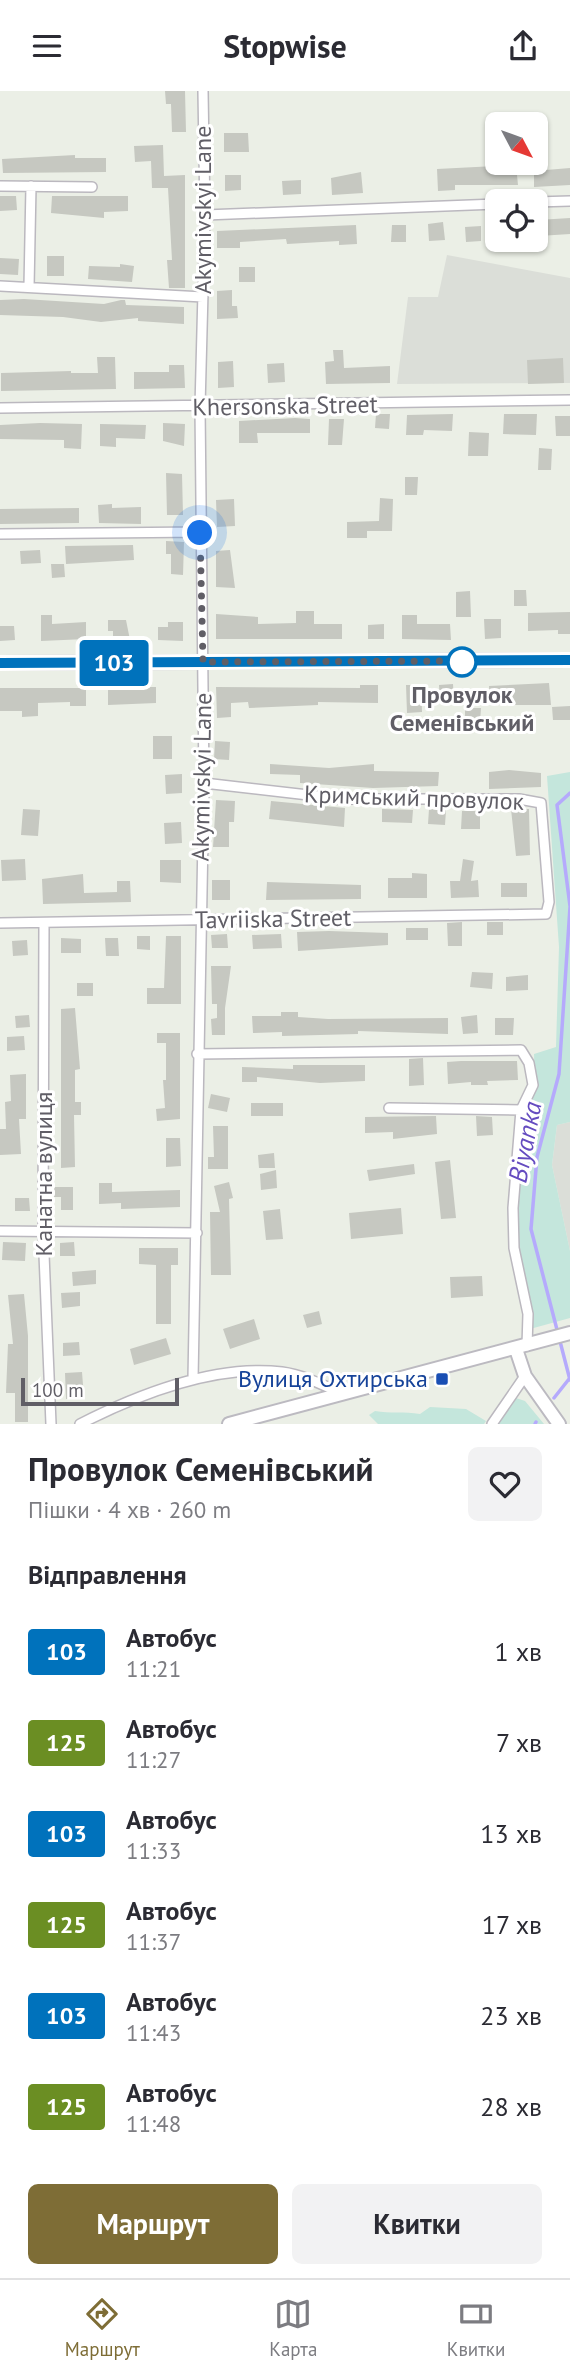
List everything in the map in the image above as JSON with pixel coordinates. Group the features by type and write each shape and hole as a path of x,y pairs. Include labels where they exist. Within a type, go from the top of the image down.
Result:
{"street":[{"name":"Akymivskyi Lane","path":"193,1380 204,783 200,533 205,215 203,91"},
{"path":"0,186 92,187"},
{"path":"29,287 31,186"},
{"path":"548,202 570,201"},
{"path":"205,215 485,204"},
{"path":"0,286 203,297"},
{"name":"Khersonska Street","path":"0,408 570,400"},
{"path":"0,534 200,533"},
{"path":"0,663 570,660"},
{"name":"Кримський провулок","path":"204,783 343,799 519,799 541,803 549,902 546,914"},
{"name":"Tavriiska Street","path":"0,923 546,914"},
{"name":"Канатна вулиця","path":"44,923 43,1230 51,1424"},
{"path":"197,1054 521,1051 529,1063 533,1085 521,1110 515,1153 514,1235 528,1314 528,1346 525,1375 492,1424"},
{"path":"389,1108 521,1110"},
{"path":"0,1231 197,1233"},
{"path":"229,1424 570,1333"},
{"path":"80,1424 193,1380 243,1372 282,1372 308,1378 345,1394"},
{"path":"525,1375 559,1424"}],"shaded area":[{"path":"447,255 570,278 570,383 397,384 408,297 438,297"},
{"path":"570,772 570,1122 557,1125 552,1165 570,1251 570,1318 530,1329 517,1223 518,1159 533,1082 534,1054 556,1047 559,947 547,776"},
{"path":"570,1122 570,1251 552,1165 557,1125"},
{"path":"513,1397 525,1401 544,1424 498,1424"},
{"path":"430,1407 466,1409 486,1421 484,1424 378,1424 369,1415 375,1411 420,1414"}],"building":[{"path":"165,91 185,91 186,132 172,132 171,104 166,104"},
{"path":"224,133 248,133 249,152 224,152"},
{"path":"163,145 164,176 185,175 185,288 169,288 167,260 172,260 168,188 152,188 151,161 135,162 134,146"},
{"path":"75,155 75,158 106,158 106,172 3,173 2,159"},
{"path":"485,167 485,175 517,175 518,185 455,185 455,190 438,191 437,169"},
{"path":"570,168 570,185 534,187 534,175 548,175 548,170"},
{"path":"361,172 363,193 332,195 331,178"},
{"path":"225,175 241,175 241,190 225,191"},
{"path":"301,180 301,194 283,195 282,181"},
{"path":"0,196 16,196 17,210 0,211"},
{"path":"52,196 128,196 128,211 104,212 104,218 51,213"},
{"path":"570,218 570,234 548,235 548,219"},
{"path":"443,222 445,240 429,241 428,224"},
{"path":"356,225 357,244 339,245 339,241 287,244 286,239 240,242 240,248 217,248 217,231"},
{"path":"392,225 406,225 406,242 391,242"},
{"path":"481,226 481,241 466,242 465,227"},
{"path":"47,256 64,256 64,276 47,276"},
{"path":"0,258 19,259 18,275 0,274"},
{"path":"120,264 134,266 132,282 88,279 89,266 120,267"},
{"path":"239,267 255,267 255,282 239,282"},
{"path":"232,290 232,306 237,306 238,318 217,319 217,291"},
{"path":"0,300 104,304 125,300 126,305 184,307 184,324 138,321 138,318 101,322 63,317 0,315"},
{"path":"333,350 343,350 344,368 390,366 390,383 326,384 325,362 334,361"},
{"path":"97,357 115,357 116,389 1,391 1,373 98,373"},
{"path":"563,358 564,383 528,384 527,360"},
{"path":"233,361 234,387 218,388 218,362"},
{"path":"284,363 285,382 268,383 267,364"},
{"path":"169,365 184,365 185,388 134,389 134,372 169,372"},
{"path":"376,414 390,414 389,429 375,428"},
{"path":"453,414 452,431 424,430 423,435 406,435 407,415"},
{"path":"504,414 537,414 536,435 503,434"},
{"path":"555,416 570,416 570,436 556,436"},
{"path":"310,419 310,433 257,433 258,443 239,443 239,421"},
{"path":"329,419 344,419 342,445 328,445"},
{"path":"163,423 185,424 184,446 163,441"},
{"path":"82,424 81,449 64,448 64,440 0,439 0,425"},
{"path":"100,424 146,425 145,439 116,438 116,447 100,446"},
{"path":"469,432 489,433 488,456 468,456"},
{"path":"539,448 552,449 551,470 538,470"},
{"path":"166,473 182,474 183,515 167,515"},
{"path":"405,477 418,477 417,495 405,495"},
{"path":"380,498 393,499 392,531 367,531 367,538 347,538 347,522 379,521"},
{"path":"234,499 235,526 217,527 216,500"},
{"path":"112,504 112,508 141,507 141,524 99,523 98,505"},
{"path":"79,508 79,523 0,524 0,509"},
{"path":"166,541 184,542 183,575 171,574 171,554 166,554"},
{"path":"133,545 134,560 66,564 65,546"},
{"path":"40,550 41,563 21,564 20,551"},
{"path":"230,550 235,588 216,587 216,551"},
{"path":"51,564 64,564 65,577 52,578"},
{"path":"514,590 526,590 527,606 514,606"},
{"path":"470,591 471,617 456,617 456,592"},
{"path":"296,611 314,611 314,624 342,624 342,639 216,639 216,614 258,617 258,624 296,623"},
{"path":"570,612 570,634 558,634 558,630 528,631 528,613"},
{"path":"41,615 52,615 52,624 86,622 86,639 41,641"},
{"path":"402,615 417,615 417,624 450,624 451,640 402,639"},
{"path":"484,619 501,619 501,638 485,639"},
{"path":"108,620 126,620 130,640 113,640 113,631 108,631"},
{"path":"168,622 183,622 183,641 158,640 158,627 168,627"},
{"path":"384,624 384,639 368,639 368,625"},
{"path":"0,626 14,626 15,640 0,641"},
{"path":"549,683 551,705 490,705 489,686"},
{"path":"453,684 454,701 440,702 439,685"},
{"path":"360,685 378,685 378,703 318,702 318,705 249,708 248,702 231,703 231,717 217,718 216,687 360,688"},
{"path":"406,685 421,685 422,712 407,713"},
{"path":"108,687 156,687 156,703 108,705"},
{"path":"0,688 86,688 86,706 70,706 70,702 38,703 38,716 22,717 22,711 0,711"},
{"path":"570,706 570,720 553,720 552,707"},
{"path":"465,708 481,708 480,722 465,722"},
{"path":"153,736 172,736 172,759 153,759"},
{"path":"215,741 230,742 229,760 214,759"},
{"path":"270,764 329,768 374,764 374,771 439,772 438,786 373,788 300,783 300,775 270,774"},
{"path":"509,770 541,773 541,787 489,789 489,772"},
{"path":"182,774 182,793 166,794 165,775"},
{"path":"216,800 235,801 234,822 229,822 229,847 213,847"},
{"path":"271,801 345,808 344,827 269,819"},
{"path":"23,809 40,810 38,836 21,835"},
{"path":"382,809 413,810 412,823 382,822"},
{"path":"429,809 446,810 445,825 428,824"},
{"path":"511,809 529,809 530,855 516,856"},
{"path":"462,811 480,811 480,829 461,829"},
{"path":"181,822 182,843 165,844 164,823"},
{"path":"25,859 26,880 2,881 1,860"},
{"path":"463,859 474,861 471,881 478,880 479,897 451,898 450,881 460,881"},
{"path":"160,860 181,860 181,883 160,882"},
{"path":"412,873 427,874 427,898 388,898 388,878 412,878"},
{"path":"83,874 84,893 117,892 117,881 130,881 131,902 43,904 42,879"},
{"path":"212,880 230,880 230,900 212,900"},
{"path":"267,882 361,885 361,899 266,900"},
{"path":"501,883 527,883 527,897 501,897"},
{"path":"462,922 462,946 448,946 447,923"},
{"path":"487,922 503,922 503,935 487,935"},
{"path":"406,928 428,928 428,940 406,940"},
{"path":"297,932 388,933 388,945 298,951"},
{"path":"227,934 228,948 212,948 211,935"},
{"path":"281,934 282,948 253,949 252,935"},
{"path":"137,936 150,936 150,950 137,949"},
{"path":"166,936 181,936 181,1004 147,1004 147,988 164,988"},
{"path":"61,938 81,939 81,953 61,953"},
{"path":"105,938 118,938 119,956 106,956"},
{"path":"27,940 28,955 13,956 12,941"},
{"path":"211,966 231,966 225,1008 225,1035 212,1035 211,1019 217,1018 217,1004 212,1004"},
{"path":"472,972 493,973 492,989 470,987"},
{"path":"528,975 528,990 506,991 506,977"},
{"path":"77,983 93,983 93,996 77,996"},
{"path":"75,1008 80,1069 75,1070 75,1102 81,1102 81,1115 74,1115 75,1167 61,1168 61,1009"},
{"path":"281,1012 298,1012 298,1017 328,1019 448,1018 448,1034 358,1031 358,1034 282,1036 282,1032 253,1033 252,1016 281,1016"},
{"path":"29,1015 30,1027 16,1028 15,1016"},
{"path":"477,1015 478,1033 463,1034 461,1017"},
{"path":"495,1018 514,1018 513,1035 495,1035"},
{"path":"157,1033 180,1033 180,1119 157,1121 156,1109 165,1108 163,1080 166,1080 166,1043 157,1043"},
{"path":"24,1036 25,1050 7,1051 7,1037"},
{"path":"423,1058 424,1085 409,1086 409,1059"},
{"path":"517,1061 518,1080 487,1081 488,1085 471,1085 471,1082 448,1084 447,1062"},
{"path":"293,1065 365,1065 365,1081 320,1083 257,1077 257,1082 242,1082 242,1067 293,1069"},
{"path":"26,1074 26,1119 19,1119 21,1154 0,1155 0,1129 6,1129 5,1102 11,1101 10,1075"},
{"path":"211,1094 230,1098 227,1112 208,1108"},
{"path":"251,1103 283,1103 283,1116 251,1116"},
{"path":"436,1116 437,1134 393,1139 393,1132 365,1133 365,1117"},
{"path":"476,1116 492,1117 493,1135 477,1136"},
{"path":"213,1126 228,1126 228,1169 208,1169 208,1157 214,1157"},
{"path":"166,1138 180,1138 181,1166 166,1167"},
{"path":"274,1153 275,1168 259,1168 258,1155"},
{"path":"450,1160 456,1218 441,1219 435,1162"},
{"path":"414,1164 415,1174 369,1181 367,1170"},
{"path":"276,1170 277,1188 261,1190 260,1174"},
{"path":"229,1182 233,1198 229,1199 231,1275 211,1275 210,1212 220,1212 214,1186"},
{"path":"99,1183 112,1183 112,1192 180,1190 180,1207 121,1209 121,1203 99,1204"},
{"path":"54,1187 73,1187 73,1210 61,1210 61,1197 54,1197"},
{"path":"15,1198 29,1198 30,1211 15,1211"},
{"path":"401,1208 403,1234 351,1239 349,1213"},
{"path":"280,1209 283,1239 266,1240 263,1211"},
{"path":"3,1242 26,1243 25,1261 2,1260"},
{"path":"74,1242 75,1256 60,1256 60,1243"},
{"path":"139,1248 178,1248 178,1265 171,1265 171,1324 156,1324 156,1265 139,1264"},
{"path":"96,1270 96,1284 73,1286 72,1272"},
{"path":"482,1276 483,1296 451,1298 450,1277"},
{"path":"80,1292 80,1306 62,1308 61,1293"},
{"path":"24,1294 28,1336 28,1422 15,1422 15,1393 6,1393 8,1344 13,1344 8,1295"},
{"path":"319,1311 322,1324 307,1328 303,1315"},
{"path":"254,1319 260,1339 230,1349 223,1329"},
{"path":"166,1338 171,1354 134,1365 130,1349"},
{"path":"79,1342 80,1355 63,1356 63,1343"},
{"path":"82,1372 84,1398 66,1399 65,1373"}],"waterway":[{"name":"Biyanka","path":"570,793 557,805 570,906"},
{"name":"Biyanka","path":"570,907 559,1074 537,1157 531,1229 570,1380"},
{"path":"554,1398 569,1379"}],"bus line":[{"name":"103","path":"0,663 570,660"}],"place":[{"name":"Провулок Семенівський","path":"462,662"},
{"name":"Вулиця Охтирська","path":"442,1379"}],"route":[{"path":"200,533 203,662 470,661 462,662"}]}
